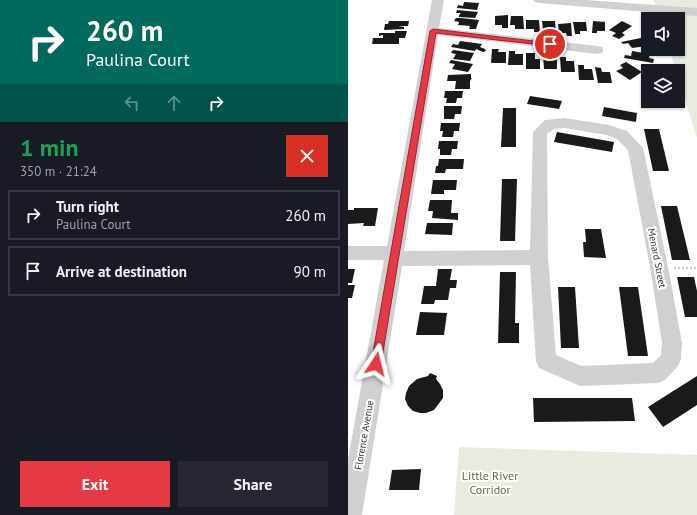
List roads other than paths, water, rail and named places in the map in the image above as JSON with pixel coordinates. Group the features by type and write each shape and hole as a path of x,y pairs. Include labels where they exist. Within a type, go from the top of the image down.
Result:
{"street":[{"name":"Florence Avenue","path":"350,515 438,0"},
{"path":"540,0 697,12"},
{"path":"433,31 597,50"},
{"name":"Menard Street","path":"564,123 609,130 622,135 635,148 659,267 672,343 671,359 658,373 580,376 546,361 539,256 540,132 550,124 564,123"},
{"path":"348,253 395,256 539,256"}],"park label":[{"name":"Little River Corridor","path":"490,482"}]}
